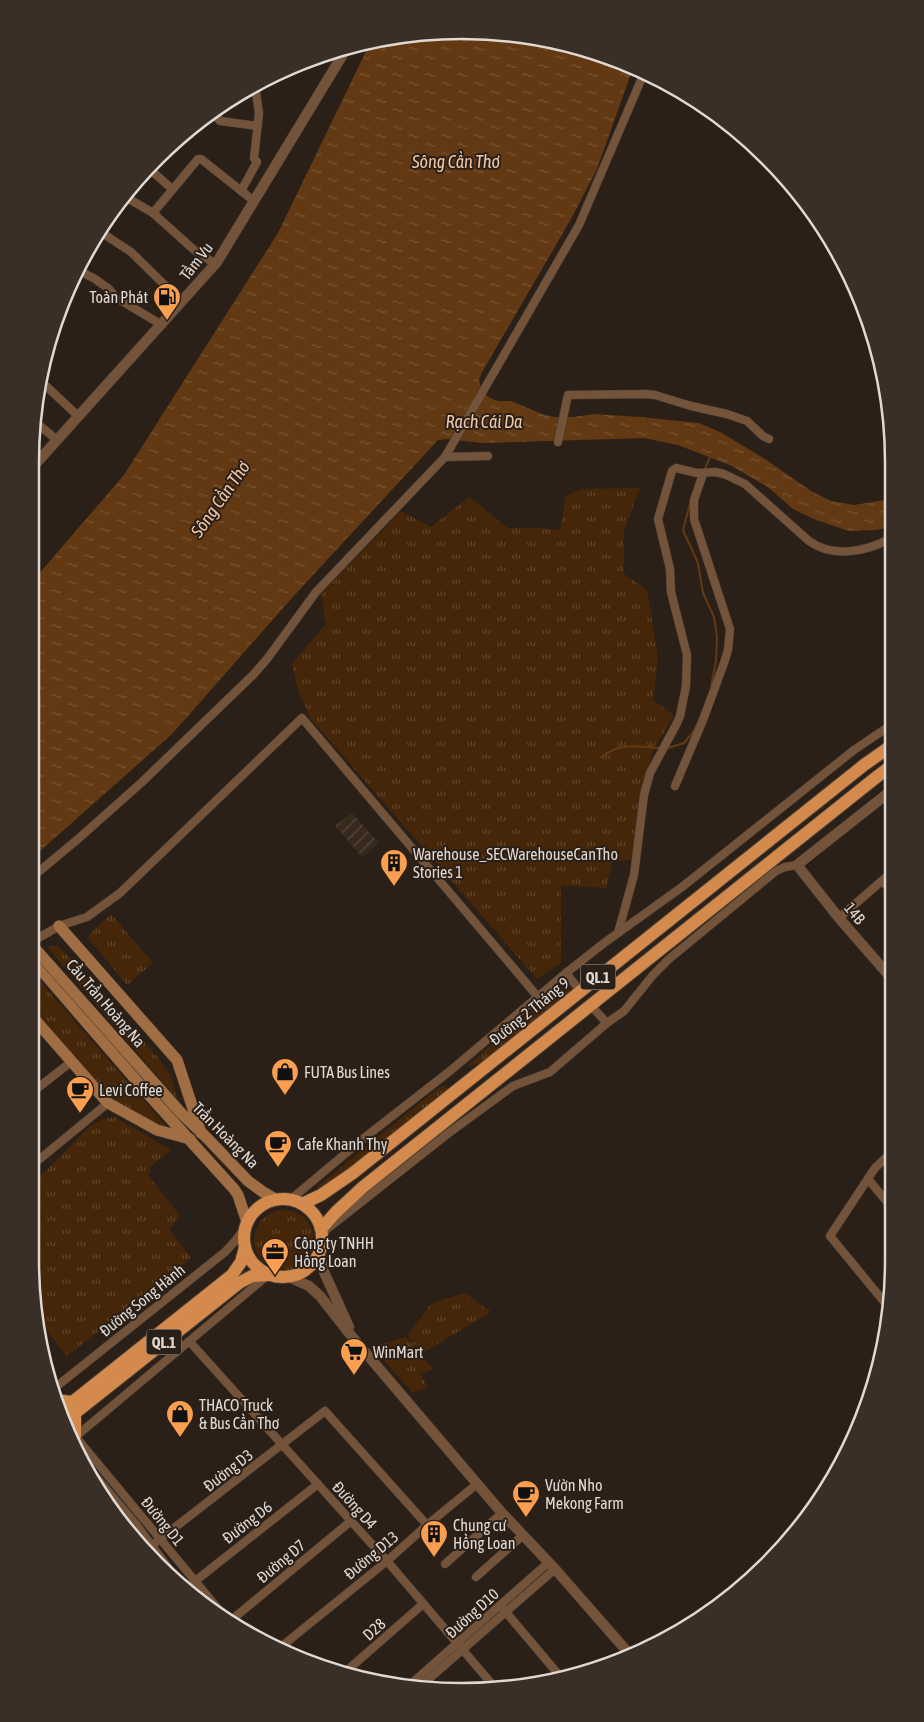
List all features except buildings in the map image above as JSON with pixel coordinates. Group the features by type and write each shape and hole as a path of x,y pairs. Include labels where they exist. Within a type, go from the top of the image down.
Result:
{"highway":[{"name":"Đường 2 Tháng 9","path":"290,1201 321,1196 353,1173 885,750"},
{"name":"Đường 2 Tháng 9","path":"322,1232 336,1212 363,1187 885,771"},
{"path":"290,1201 312,1212 322,1232 319,1254 307,1269 289,1277 268,1275 254,1264 245,1247 246,1225 260,1207 290,1201"},
{"name":"QL.1","path":"69,1416 74,1407 232,1274 241,1262 245,1247"},
{"name":"QL.1","path":"66,1410 74,1407 239,1283 252,1276 268,1275"},
{"path":"64,1404 74,1407 74,1429"}],"main road":[{"path":"59,926 176,1060 201,1133"},
{"name":"Cầu Trần Hoàng Na","path":"39,954 153,1090"},
{"name":"Cầu Trần Hoàng Na","path":"39,967 153,1090"},
{"path":"39,1027 108,1104 157,1130 190,1139"},
{"name":"Trần Hoàng Na","path":"153,1090 201,1133 248,1181 262,1192 290,1201"},
{"name":"Trần Hoàng Na","path":"153,1090 190,1139 234,1189 238,1196 246,1225"}],"street":[{"name":"Tầm Vu","path":"39,460 216,264 342,56"},
{"path":"39,872 141,783 253,675 316,592 445,457 579,226 642,79"},
{"path":"241,191 257,162 254,158 259,113 255,92"},
{"path":"218,116 220,121 258,126"},
{"path":"153,213 198,159 201,159 254,201"},
{"path":"154,173 172,189"},
{"path":"130,199 153,213 193,249 216,264"},
{"path":"105,234 131,252 182,302"},
{"path":"83,273 109,289 115,296 162,325"},
{"path":"46,386 78,416"},
{"path":"558,442 568,395 656,395 746,421 769,439"},
{"path":"41,426 57,440"},
{"path":"445,457 488,456"},
{"path":"618,933 634,875 644,795 650,773 680,716 686,686 686,648 671,592 670,569 658,519 664,492 673,469 703,474 715,472 733,477 745,484 817,547 835,551 854,551 885,541"},
{"path":"675,786 703,720 724,663 730,634 730,624 694,519 694,500 703,474"},
{"path":"39,938 59,926 74,923 87,917 120,893 302,718 538,997"},
{"path":"290,1201 364,1138 450,1071 566,973 682,887 854,750 885,729"},
{"path":"322,1232 512,1086 550,1072 606,1023 624,1011 653,974 669,959 776,871 797,865 885,796"},
{"name":"14B","path":"797,865 839,918 885,971"},
{"path":"839,918 885,878"},
{"path":"882,880 885,883"},
{"path":"566,973 578,988"},
{"path":"593,1008 606,1023"},
{"path":"39,1087 72,1062"},
{"path":"39,1160 108,1104"},
{"path":"883,1301 830,1236 875,1168 885,1159"},
{"path":"868,1179 885,1200"},
{"name":"Đường Song Hành","path":"58,1385 225,1252 246,1225"},
{"path":"319,1254 324,1272 353,1338"},
{"path":"77,1435 268,1275"},
{"path":"289,1277 302,1282 314,1291 502,1513 627,1650"},
{"name":"Đường D4","path":"190,1342 387,1561 490,1682"},
{"name":"Đường D3","path":"151,1546 325,1411 427,1525"},
{"name":"Đường D1","path":"81,1446 161,1539 210,1600"},
{"name":"Đường D6","path":"194,1582 318,1484"},
{"name":"Đường D13","path":"284,1644 387,1561 477,1484"},
{"name":"Đường D1","path":"109,1494 143,1538"},
{"path":"445,1564 502,1513"},
{"name":"Đường D7","path":"235,1617 351,1521"},
{"path":"476,1577 523,1535"},
{"name":"Đường D10","path":"426,1681 460,1647 552,1566"},
{"name":"D28","path":"350,1668 423,1604"},
{"path":"503,1609 557,1672"},
{"name":"Đường D10","path":"415,1681 460,1647"}],"shaded area":[{"path":"352,813 379,843 362,857 335,826"}],"green space":[{"path":"640,488 624,530 624,574 647,590 658,657 653,700 674,715 652,753 631,860 612,862 606,888 561,885 561,963 537,979 311,719 299,693 292,664 326,624 321,594 401,511 431,527 469,497 508,528 560,530 566,496 581,489"},
{"path":"111,914 153,963 127,985 89,939 90,934"},
{"path":"57,946 62,950 156,1055 171,1076 177,1099 48,948"},
{"path":"39,980 167,1127 144,1119 117,1102 78,1062 39,1016"},
{"path":"561,988 568,989 571,992 537,1021 480,1063 466,1067 554,991"},
{"path":"447,1087 448,1090 341,1177 322,1188 316,1188 438,1088"},
{"path":"115,1117 171,1150 151,1166 149,1176 180,1216 169,1229 191,1258 67,1356 44,1327 42,1315 39,1260 39,1177 91,1125 103,1119"},
{"path":"284,1210 301,1215 309,1223 314,1240 309,1257 301,1265 284,1270 267,1265 259,1257 254,1240 259,1223 267,1215"},
{"path":"465,1293 491,1312 421,1354 433,1369 420,1374 428,1388 412,1392 372,1347 406,1337 421,1353 407,1335 432,1303"}],"water":[{"name":"Sông Cần Thơ","path":"462,39 517,42 572,53 631,74 597,169 571,219 481,374 479,381 482,391 490,398 498,401 511,401 554,417 595,414 699,423 722,433 765,459 811,491 831,501 854,505 885,500 885,528 877,530 849,531 816,520 793,509 769,488 732,466 678,445 644,438 482,443 448,439 438,440 291,599 172,734 39,852 39,574 124,475 278,233 367,50 407,42 434,40"}],"waterway":[{"path":"704,471 710,457"},
{"path":"691,500 683,530 698,563 703,593 714,617 717,637 716,661 711,687"},
{"path":"668,748 684,743 694,731 701,715"},
{"path":"601,757 623,747 660,748"}],"place":[{"name":"Toàn Phát","path":"167,321"},
{"name":"Warehouse_SECWarehouseCanTho Stories 1","path":"394,887"},
{"name":"FUTA Bus Lines","path":"285,1096"},
{"name":"Levi Coffee","path":"80,1114"},
{"name":"Cafe Khanh Thy","path":"278,1168"},
{"name":"Công ty TNHH Hồng Loan","path":"275,1276"},
{"name":"WinMart","path":"354,1376"},
{"name":"THACO Truck & Bus Cần Thơ","path":"180,1438"},
{"name":"Vườn Nho Mekong Farm","path":"526,1518"},
{"name":"Chung cư Hồng Loan","path":"434,1558"}],"water label":[{"name":"Rạch Cái Da","path":"484,421"}]}
